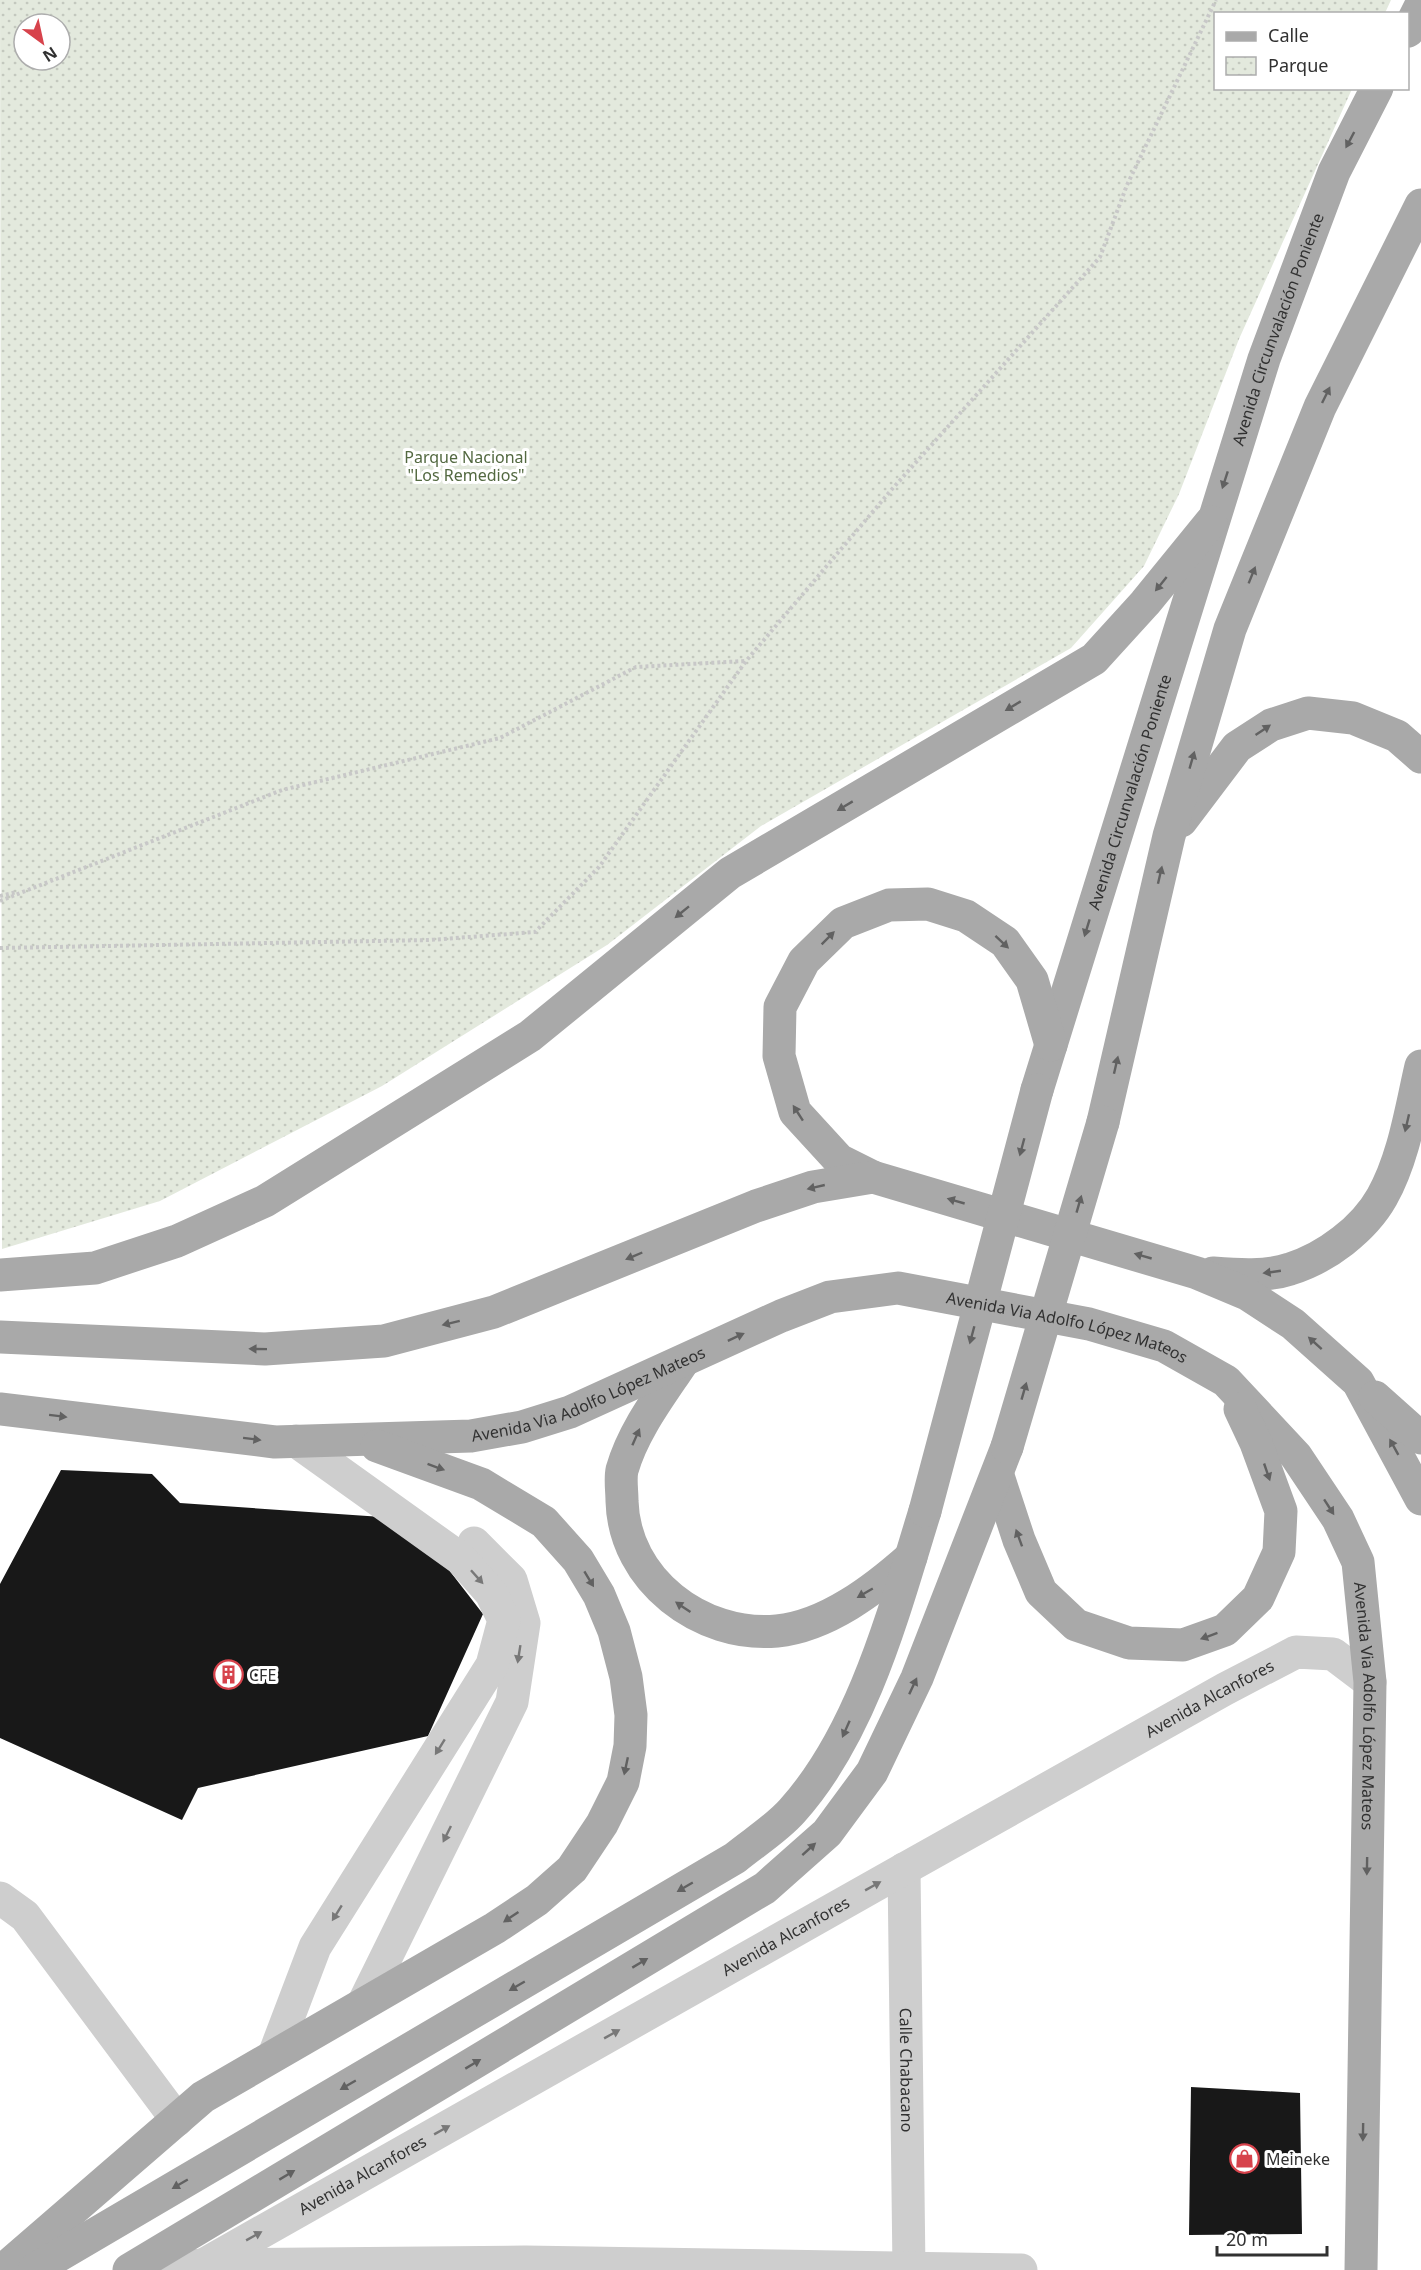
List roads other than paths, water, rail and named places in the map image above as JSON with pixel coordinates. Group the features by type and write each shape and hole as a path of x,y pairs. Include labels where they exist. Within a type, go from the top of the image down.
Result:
{"main road":[{"path":"1409,27 1421,5"},
{"name":"Avenida Circunvalación Poniente","path":"910,1557 1037,1090 1211,522 1264,359 1330,183 1376,90"},
{"path":"129,2270 765,1888 827,1833 877,1761 916,1678 1003,1461 1103,1122 1169,836 1230,629 1320,407 1421,205"},
{"path":"0,1275 95,1268 187,1237 265,1201 304,1177 530,1036 730,873 1094,658 1145,603 1211,522"},
{"path":"1169,836 1237,747 1271,725 1308,713 1353,718 1396,736 1421,757"},
{"path":"1051,1045 1032,980 1005,942 966,915 928,904 889,905 843,923 804,961 780,1007 779,1056 795,1112 839,1160 873,1177 1197,1273 1247,1294 1293,1324 1421,1438"},
{"path":"1197,1273 1246,1275 1290,1269 1326,1252 1354,1231 1382,1197 1401,1150 1421,1066"},
{"path":"0,1337 265,1349 384,1341 494,1312 756,1206 813,1187 873,1177"},
{"name":"Avenida Via Adolfo López Mateos","path":"0,1409 275,1442 471,1436 522,1427 570,1412 781,1316 830,1297 898,1288 1089,1323 1164,1346 1226,1381 1296,1456 1338,1519 1358,1562 1370,1682 1361,2270"},
{"path":"682,1363 641,1426 622,1471 622,1519 638,1561 666,1596 696,1616 727,1627 752,1631 779,1631 818,1620 883,1582 910,1557"},
{"path":"1003,1461 1019,1540 1041,1592 1076,1624 1129,1643 1183,1646 1225,1630 1258,1598 1279,1552 1281,1511 1256,1443 1226,1381"},
{"path":"1358,1382 1421,1499"},
{"path":"3,2270 204,2097 495,1928 537,1900 572,1869 602,1824 623,1782 630,1746 631,1715 626,1677 614,1631 599,1595 578,1560 544,1522 481,1484 361,1440"},
{"path":"34,2270 743,1851 791,1812 837,1749 875,1663 910,1557"}],"street":[{"path":"310,1441 478,1546 511,1580 524,1623 512,1702 364,2002"},
{"path":"274,2055 315,1947 492,1665 504,1620 491,1593 461,1559 310,1441"},
{"name":"Avenida Alcanfores","path":"203,2265 1214,1695 1296,1652 1333,1654 1370,1682"},
{"name":"Calle Chabacano","path":"904,1869 909,2270"},
{"path":"0,1898 25,1916 177,2120"},
{"path":"149,2270 203,2265 1021,2270"}],"place":[{"name":"CFE","path":"228,1675"},
{"name":"Meineke","path":"1245,2159"}],"park label":[{"name":"Parque Nacional \"Los Remedios\"","path":"466,466"}]}
